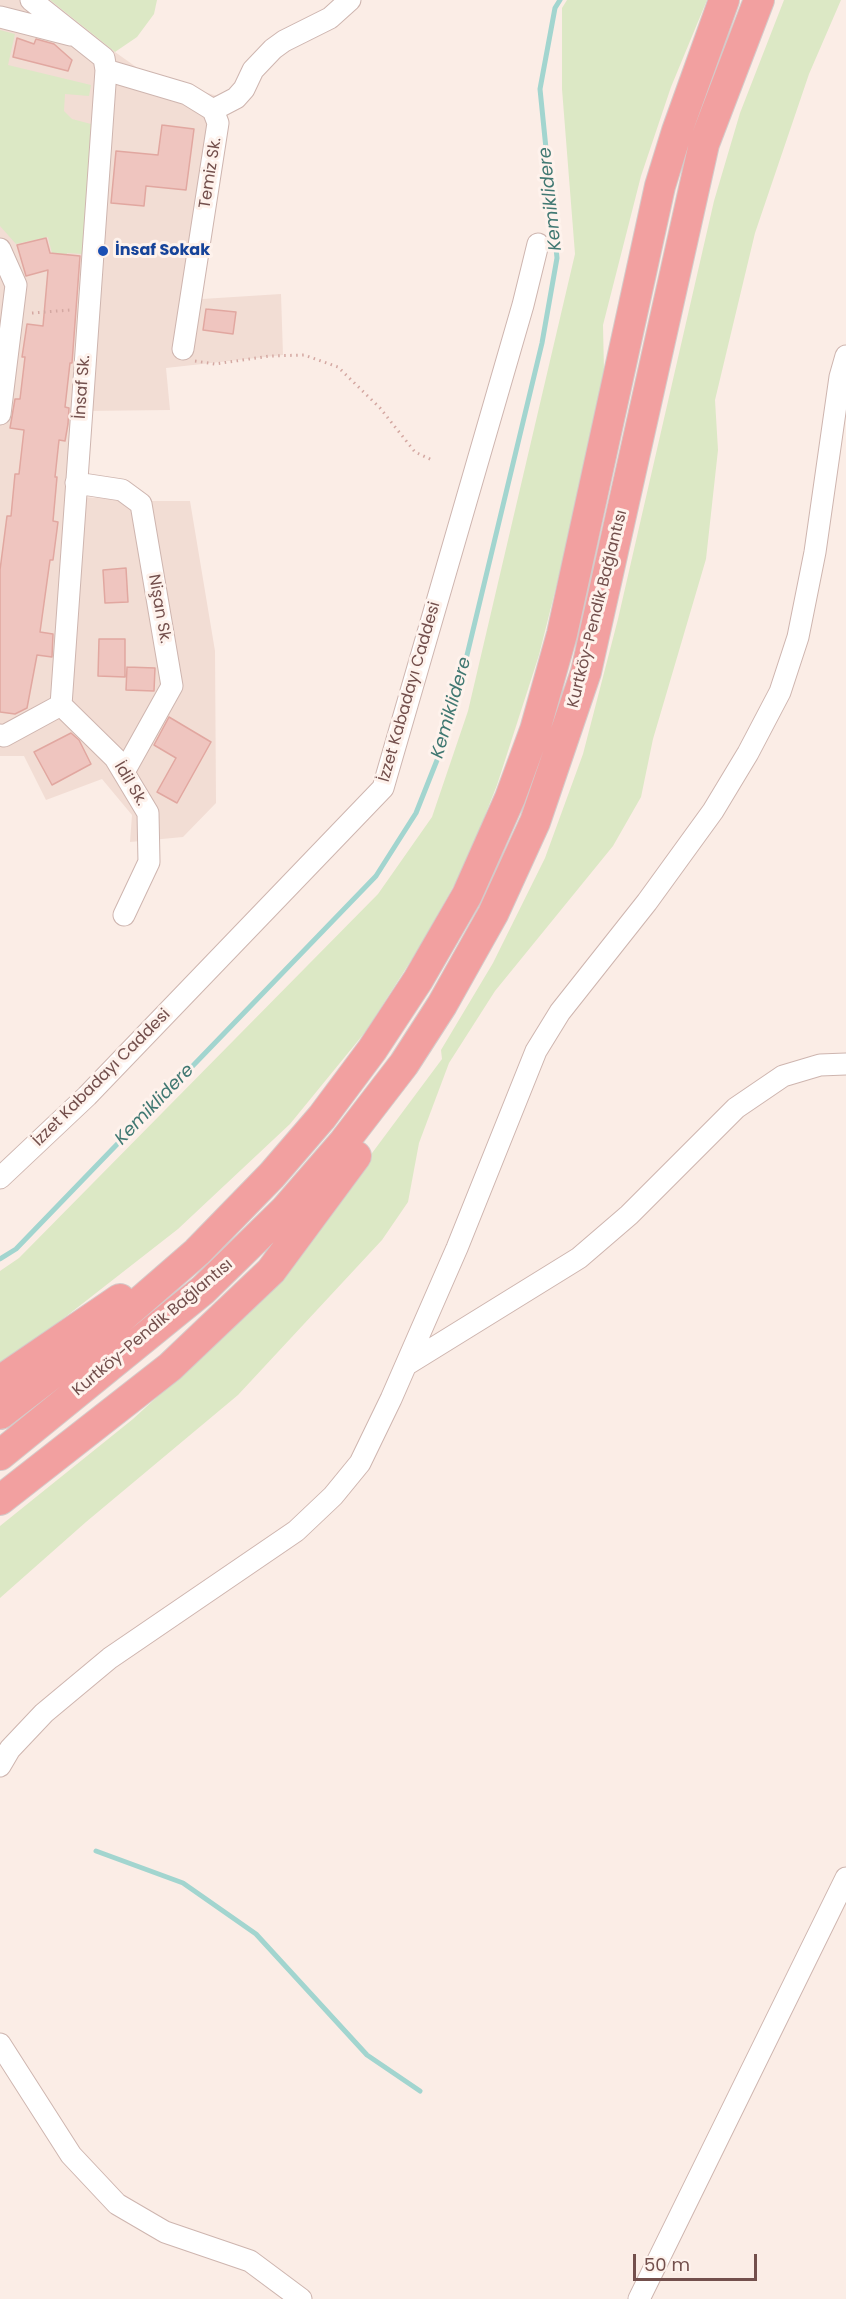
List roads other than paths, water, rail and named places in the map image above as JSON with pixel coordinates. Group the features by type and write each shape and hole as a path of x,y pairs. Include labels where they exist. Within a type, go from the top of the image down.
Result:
{"highway":[{"name":"Kurtköy-Pendik Bağlantısı","path":"0,1414 91,1344 197,1252 293,1150 322,1117 372,1050 418,980 467,895 510,798 535,730 562,634 660,186 677,131 724,0"},
{"name":"Kurtköy-Pendik Bağlantısı","path":"0,1455 211,1282 293,1202 344,1142 404,1064 442,1005 493,914 535,822 586,672 704,144 759,0"},
{"path":"0,1500 170,1367 271,1271 374,1132 404,1064"},
{"path":"0,1381 82,1324 197,1252"},
{"path":"0,1510 135,1395"}],"street":[{"path":"31,0 104,58 106,70 187,94 213,110 236,98 244,89 252,70 273,49 330,18 350,0"},
{"path":"0,17 77,37"},
{"name":"İnsaf Sk.","path":"61,705 106,70"},
{"name":"Temiz Sk.","path":"183,349 218,123 213,110"},
{"name":"İzzet Kabadayı Caddesi","path":"0,1178 87,1096 383,788 523,305 538,244"},
{"path":"0,249 16,285 0,414"},
{"path":"0,1766 10,1749 45,1713 110,1658 296,1531 333,1496 360,1463 457,1248 536,1051 560,1012 648,902 713,812 780,692 798,637 811,573 840,377 846,356"},
{"name":"Nişan Sk.","path":"76,483 122,490 141,504 172,686 124,772"},
{"path":"0,735 4,736 61,705"},
{"name":"İdil Sk.","path":"61,705 115,758 148,813 149,862 124,915"},
{"path":"406,1365 579,1258 629,1215 736,1108 783,1076 820,1065 846,1064"},
{"path":"639,2299 846,1878"},
{"path":"0,2044 71,2156 117,2204 165,2232 250,2261 301,2299"}],"waterway":[{"name":"Kemiklidere","path":"0,1259 16,1249 376,876 416,813 449,730 542,343 557,258 540,89 555,8 560,0"},
{"path":"96,1851 183,1883 256,1934 367,2055 420,2091"}],"place":[{"name":"İnsaf Sokak","path":"103,251"}]}
